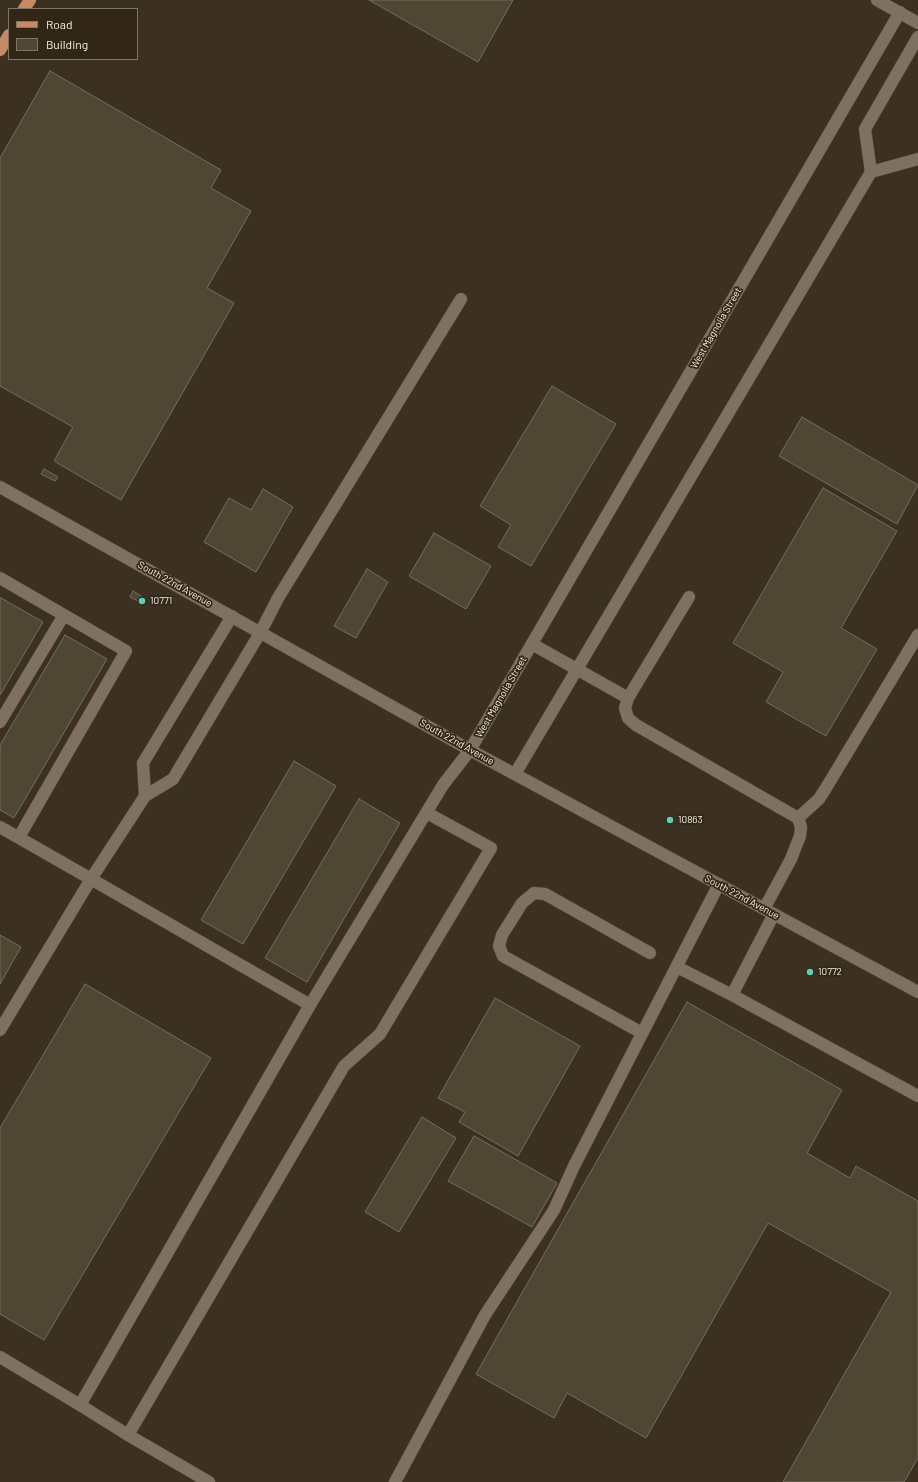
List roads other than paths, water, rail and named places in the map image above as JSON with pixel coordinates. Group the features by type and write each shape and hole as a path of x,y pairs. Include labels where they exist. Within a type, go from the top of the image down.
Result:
{"main road":[{"path":"0,50 8,37"}],"street":[{"path":"877,0 918,23"},
{"name":"West Magnolia Street","path":"80,1405 310,1005 443,785 470,750 900,12"},
{"path":"515,774 871,172 865,129 918,37"},
{"path":"871,172 918,159"},
{"path":"0,1030 91,879 146,796 173,779 260,633 278,598 461,299"},
{"name":"South 22nd Avenue","path":"1,490 232,616 470,750 769,911 916,988"},
{"path":"0,578 126,651 19,837"},
{"path":"689,597 628,698 626,708 628,718 636,725 798,818 801,827 800,836 791,859 732,995"},
{"path":"0,722 64,615"},
{"path":"146,796 143,763 232,616"},
{"path":"798,818 819,799 918,635"},
{"path":"532,644 628,698"},
{"path":"128,1435 344,1066 380,1034 491,848 427,813"},
{"path":"0,827 310,1005"},
{"path":"395,1482 485,1315 554,1210 574,1166 719,884"},
{"path":"642,1033 503,956 499,946 502,935 522,903 534,893 545,894 650,953"},
{"path":"677,967 732,995 918,1096"},
{"path":"0,1357 128,1435 209,1482"}],"place":[{"name":"10771","path":"142,601"},
{"name":"10863","path":"670,820"},
{"name":"10772","path":"810,972"}]}
